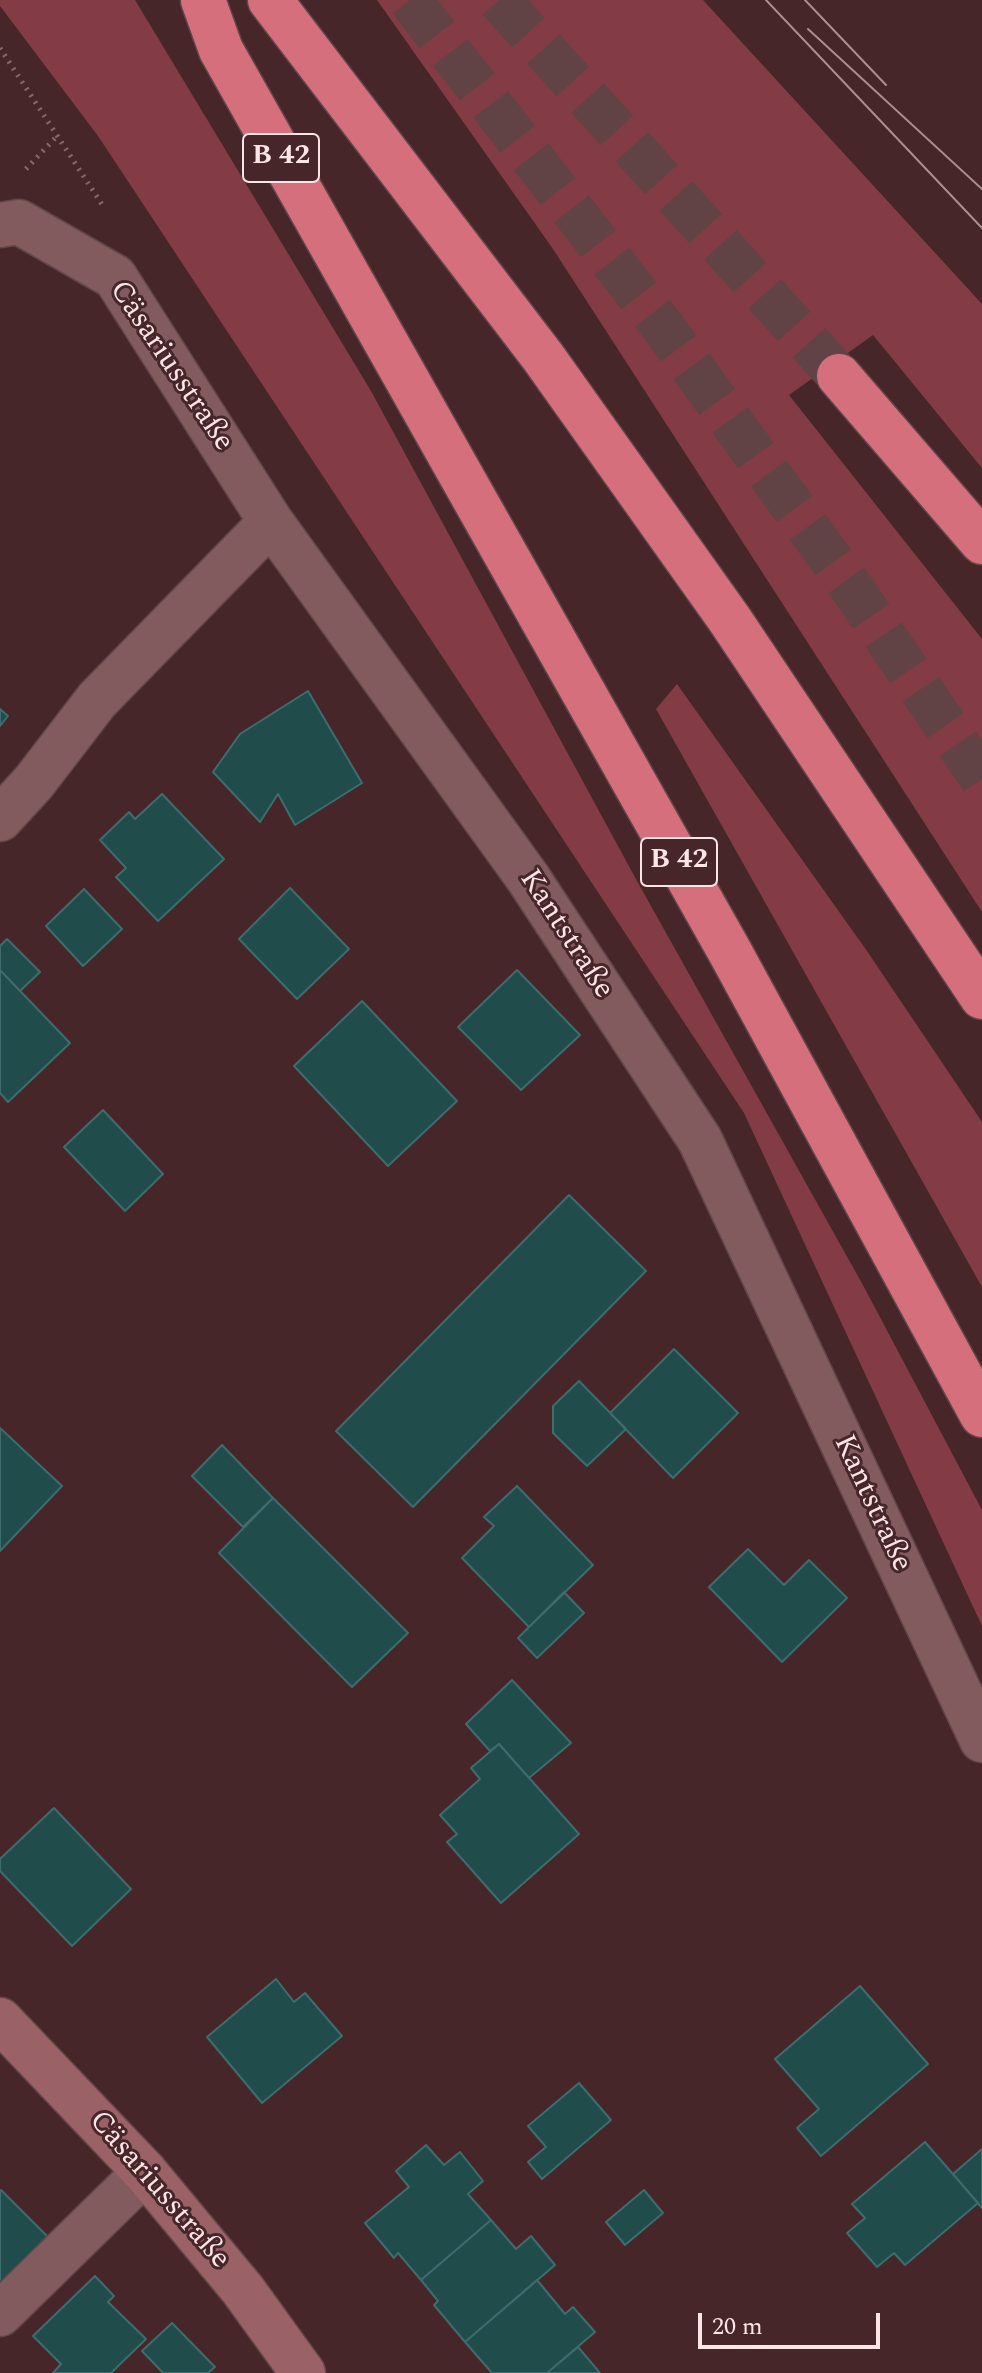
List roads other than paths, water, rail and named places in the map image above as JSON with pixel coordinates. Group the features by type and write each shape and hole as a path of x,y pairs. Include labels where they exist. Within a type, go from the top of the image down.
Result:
{"highway":[{"name":"B 42","path":"203,0 221,50 730,952 982,1415"},
{"name":"B 42","path":"270,0 543,357 730,620 982,997"},
{"path":"839,376 982,542"}],"main road":[{"name":"Cäsariusstraße","path":"0,2020 145,2172 243,2290 303,2373"}],"street":[{"name":"Cäsariusstraße","path":"0,225 19,222 115,277 271,522"},
{"path":"0,819 34,782 97,700 271,522"},
{"name":"Kantstraße","path":"271,522 528,878 700,1140 982,1740"},
{"path":"0,2314 145,2172"}],"tunnel":[{"path":"410,0 663,327 856,594 982,779"},
{"path":"499,0 839,376"}],"tram line":[{"path":"766,0 982,228"},
{"path":"805,0 886,85"},
{"path":"808,29 982,189"}]}
